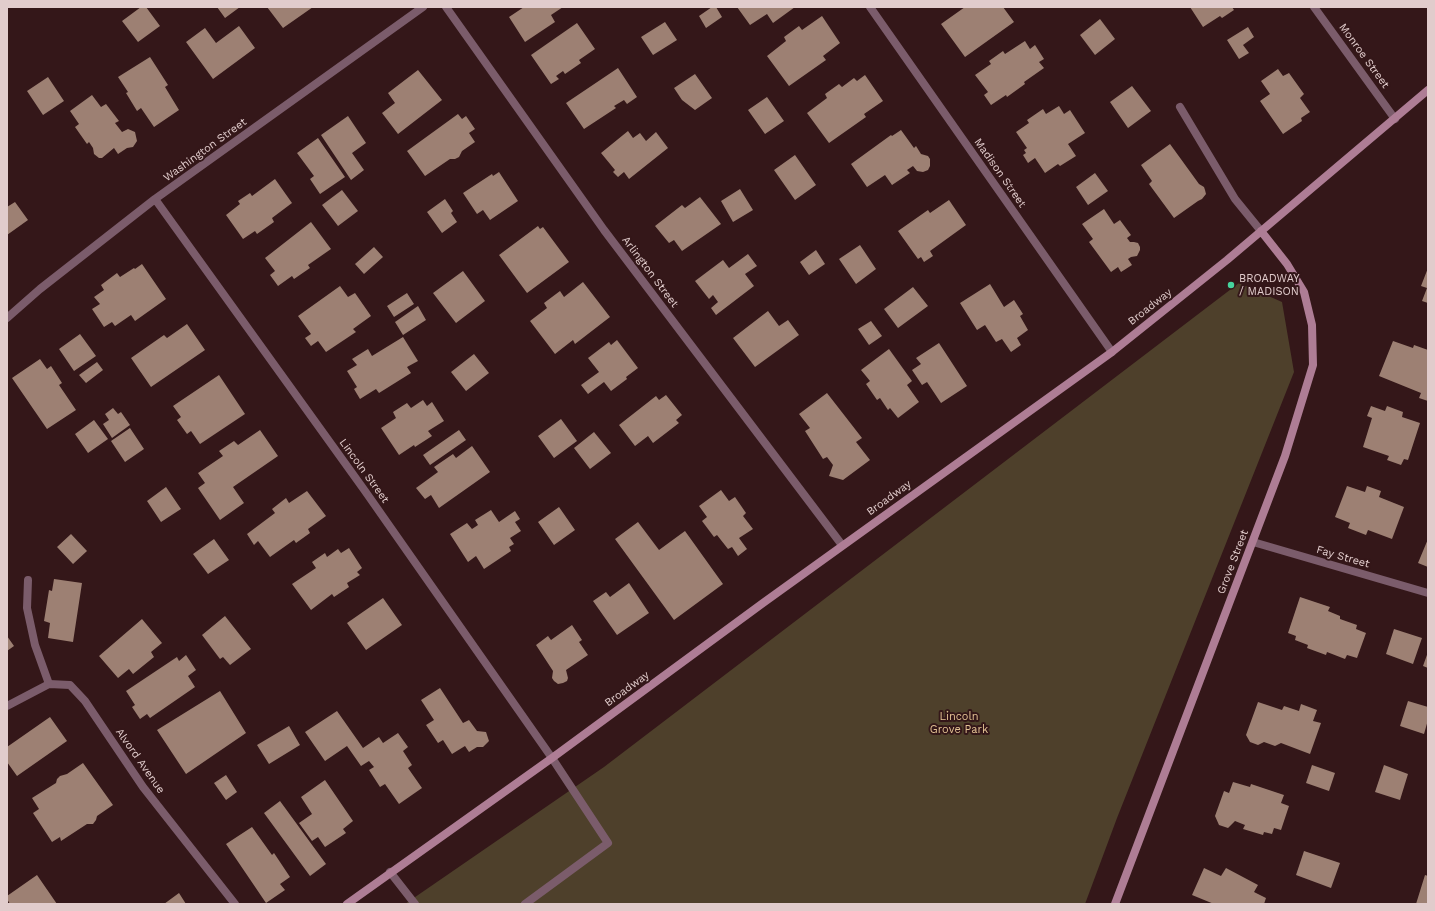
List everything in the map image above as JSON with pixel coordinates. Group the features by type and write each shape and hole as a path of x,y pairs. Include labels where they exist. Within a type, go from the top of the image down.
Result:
{"main road":[{"name":"Broadway","path":"347,904 552,758 842,545 1112,352 1227,260 1428,90"},
{"name":"Grove Street","path":"1115,904 1285,456 1313,365 1312,325 1304,292 1287,264 1261,231"}],"street":[{"name":"Washington Street","path":"7,318 40,289 155,200 423,7"},
{"name":"Arlington Street","path":"446,7 604,230 842,545"},
{"name":"Madison Street","path":"870,7 1112,352"},
{"name":"Monroe Street","path":"1314,7 1395,118"},
{"path":"1180,107 1235,199 1261,231"},
{"name":"Lincoln Street","path":"155,200 365,491 552,758 608,843 525,904"},
{"name":"Fay Street","path":"1253,542 1428,593"},
{"path":"7,706 49,684 35,645 27,608 28,580"},
{"name":"Alvord Avenue","path":"49,684 70,685 85,700 143,787 235,904"},
{"path":"390,872 415,904"}],"green space":[{"name":"Lincoln Grove Park","path":"1239,283 1282,302 1294,372 1117,818 1085,904 405,904 604,767"}],"building":[{"path":"141,7 146,7 160,26 138,42 122,21"},
{"path":"217,7 240,7 225,18"},
{"path":"267,7 313,7 283,28"},
{"path":"524,7 563,7 551,15 555,22 525,42 509,17"},
{"path":"712,7 716,7 722,17 706,28 699,16"},
{"path":"737,7 795,7 773,23 767,14 750,25"},
{"path":"965,7 1003,7 1014,22 965,57 941,24"},
{"path":"1190,7 1232,7 1234,10 1222,18 1220,16 1203,27"},
{"path":"822,16 840,43 823,56 826,60 789,86 767,56 786,41 784,37 799,26 802,30"},
{"path":"1100,19 1115,39 1095,55 1080,35"},
{"path":"665,22 677,40 653,55 641,37"},
{"path":"577,23 595,49 579,60 581,63 565,74 563,71 556,76 559,79 551,84 531,55"},
{"path":"239,26 255,48 213,79 186,42 205,28 216,43"},
{"path":"1248,27 1254,37 1243,45 1249,53 1239,59 1227,40"},
{"path":"1025,41 1030,49 1035,45 1044,59 1039,62 1044,68 1024,82 1025,84 1007,97 1006,95 991,105 984,95 988,92 975,75 991,64 989,61 1003,51 1005,54"},
{"path":"150,57 168,85 165,87 179,110 154,127 141,108 137,111 126,93 128,92 118,77"},
{"path":"618,68 637,97 627,104 624,100 614,106 616,108 584,129 566,103"},
{"path":"1278,69 1283,76 1289,73 1304,94 1300,98 1310,112 1301,118 1302,121 1283,134 1260,101 1270,94 1261,81"},
{"path":"418,70 442,100 398,134 382,113 395,103 388,93"},
{"path":"695,74 712,98 695,110 682,100 674,88"},
{"path":"865,75 883,101 864,114 866,117 829,143 807,113 827,98 825,94 839,84 842,87 854,78 857,81"},
{"path":"48,77 64,101 43,115 27,91"},
{"path":"1132,86 1151,111 1128,128 1110,102"},
{"path":"92,95 101,107 106,104 119,121 115,123 122,132 128,129 135,132 137,141 133,147 127,148 118,154 114,148 102,158 99,158 94,154 93,148 89,142 87,144 75,127 79,124 70,111"},
{"path":"767,97 784,121 765,134 748,110"},
{"path":"1059,106 1064,114 1070,110 1085,133 1068,144 1076,156 1060,166 1058,164 1045,173 1035,158 1028,163 1023,155 1026,153 1024,150 1027,148 1016,132 1029,123 1027,120 1043,109 1046,114"},
{"path":"458,114 462,119 466,116 475,129 469,133 475,142 462,151 459,157 450,159 425,176 407,151"},
{"path":"348,116 366,143 352,153 364,170 351,180 321,135"},
{"path":"901,130 914,148 916,146 921,154 928,156 930,159 930,166 928,170 923,172 917,171 913,166 907,170 910,173 892,185 885,175 867,187 851,164 891,135 892,136"},
{"path":"628,131 633,138 640,133 646,141 656,132 668,148 629,179 624,172 618,177 613,172 615,170 601,153"},
{"path":"318,138 345,177 320,194 310,179 314,176 297,153"},
{"path":"1170,144 1199,184 1204,187 1206,194 1202,199 1174,218 1149,184 1152,181 1141,165"},
{"path":"795,155 816,185 795,200 774,170"},
{"path":"499,172 518,201 490,220 483,210 477,214 463,193 492,174 493,176"},
{"path":"1095,173 1108,191 1088,205 1076,187"},
{"path":"275,179 292,203 272,218 274,222 257,234 255,231 243,239 226,215 240,204 238,201 250,193 252,196"},
{"path":"740,189 753,210 733,222 721,201"},
{"path":"342,190 358,211 338,226 322,205"},
{"path":"700,197 721,224 682,251 674,240 669,243 655,226 682,205 685,208"},
{"path":"445,199 453,211 451,213 457,222 442,233 427,212"},
{"path":"949,200 966,225 930,251 933,256 924,262 921,257 918,259 898,231 928,210 930,213"},
{"path":"15,202 28,220 7,235 7,207"},
{"path":"1104,209 1114,224 1120,220 1131,235 1127,238 1130,242 1138,243 1140,247 1137,256 1128,259 1132,265 1121,272 1118,267 1111,272 1089,242 1093,239 1082,224"},
{"path":"311,222 331,249 308,265 310,268 294,279 292,276 278,286 270,275 275,271 265,258"},
{"path":"538,226 540,229 543,227 569,262 527,293 499,255"},
{"path":"860,245 876,269 856,284 839,259"},
{"path":"374,247 383,257 364,274 355,264"},
{"path":"816,250 825,264 809,275 800,262"},
{"path":"748,254 757,266 745,274 754,286 716,315 711,308 718,302 713,295 709,299 695,281 723,260 729,268"},
{"path":"142,264 166,299 135,321 131,315 115,326 112,322 104,327 92,309 100,304 94,297 104,290 101,285 117,273 120,277"},
{"path":"1428,268 1428,303 1422,301 1427,288 1421,286"},
{"path":"463,271 485,301 456,323 433,293"},
{"path":"583,282 610,317 575,344 573,340 555,354 530,321 547,308 544,303 560,291 564,297"},
{"path":"990,284 1004,307 1014,300 1023,314 1020,316 1028,330 1017,338 1021,345 1011,352 1002,339 996,342 985,325 977,330 960,303"},
{"path":"340,286 348,297 355,293 371,316 353,329 356,332 326,352 318,341 311,346 305,338 311,334 298,316"},
{"path":"913,287 928,306 898,328 884,309"},
{"path":"407,293 414,304 394,317 387,306"},
{"path":"418,306 426,320 403,335 395,322"},
{"path":"768,311 779,326 788,320 799,335 755,367 733,338"},
{"path":"871,321 882,336 869,345 858,329"},
{"path":"187,324 205,350 151,387 131,358 164,335 167,338"},
{"path":"80,334 96,356 74,371 59,349"},
{"path":"403,337 418,361 407,367 411,373 379,393 376,389 360,399 354,389 357,387 347,371 357,365 352,359 368,349 372,356"},
{"path":"617,340 638,368 626,377 627,379 611,391 604,382 588,394 581,385 599,372 588,358 609,342 611,345"},
{"path":"1393,341 1413,348 1414,345 1428,350 1428,401 1419,398 1421,393 1379,376"},
{"path":"939,343 967,386 941,403 927,382 922,385 912,370 921,364 916,358"},
{"path":"889,349 912,381 907,385 919,402 898,418 890,408 888,410 880,398 877,400 866,384 870,381 861,370"},
{"path":"474,354 489,373 466,391 451,372"},
{"path":"40,359 47,369 51,366 62,383 59,385 76,410 47,429 12,378"},
{"path":"97,362 103,370 86,383 79,375"},
{"path":"219,375 245,414 200,444 191,431 187,434 177,420 181,417 173,406"},
{"path":"827,393 862,438 856,442 870,460 843,480 829,476 833,465 827,457 823,459 805,431 810,428 799,414"},
{"path":"666,395 682,415 676,420 679,423 653,443 648,436 635,446 619,425 656,396 659,400"},
{"path":"423,400 427,406 432,402 444,421 428,431 432,436 399,455 381,428 396,418 393,412 407,403 411,408"},
{"path":"1371,406 1385,411 1387,406 1403,412 1402,417 1420,423 1408,460 1404,459 1401,465 1387,460 1389,456 1363,447 1372,418 1367,416"},
{"path":"113,408 118,414 121,412 130,425 112,438 103,424 109,420 105,414"},
{"path":"561,419 577,441 554,458 538,436"},
{"path":"94,420 108,439 88,453 75,434"},
{"path":"130,428 144,449 125,462 111,441"},
{"path":"260,430 278,456 233,487 244,503 220,520 198,488 205,483 198,473 223,456 219,451 234,441 238,445"},
{"path":"459,430 466,440 430,465 423,455"},
{"path":"594,432 611,453 590,469 574,448"},
{"path":"472,446 490,472 439,508 431,495 425,499 416,488 438,472 434,467 453,454 456,458"},
{"path":"1347,486 1365,492 1367,486 1381,491 1379,497 1404,507 1392,539 1368,530 1366,535 1348,528 1350,523 1335,517"},
{"path":"166,487 181,509 161,522 147,501"},
{"path":"721,490 729,501 735,497 746,513 743,516 753,529 739,538 747,549 738,556 732,547 728,549 717,535 714,537 702,521 707,517 699,506"},
{"path":"307,491 326,516 308,529 310,533 296,543 294,540 270,557 258,541 254,545 247,534 275,513 272,509 286,498 289,503"},
{"path":"559,507 575,530 554,545 538,522"},
{"path":"491,510 499,522 515,511 520,519 515,522 521,531 510,538 514,544 509,547 511,551 484,569 476,556 468,562 450,534 467,523 472,529 478,525 475,520"},
{"path":"638,522 659,550 685,531 723,584 674,620 615,539"},
{"path":"71,534 87,551 73,564 57,547"},
{"path":"214,539 229,560 208,574 193,554"},
{"path":"1428,539 1428,567 1418,563"},
{"path":"349,548 362,568 357,572 360,575 347,583 349,587 334,597 332,594 311,610 292,584 316,568 312,562 325,553 327,557 338,549 341,553"},
{"path":"54,579 82,583 73,642 48,638 50,623 44,621 49,590 52,591"},
{"path":"629,583 649,613 617,635 593,601 606,592 610,597"},
{"path":"1300,597 1330,607 1328,611 1340,616 1340,619 1357,625 1356,629 1366,633 1357,658 1347,655 1345,659 1327,652 1326,655 1307,648 1308,645 1295,640 1296,636 1288,633"},
{"path":"383,598 402,625 366,650 347,623"},
{"path":"225,616 251,649 230,665 223,657 220,659 202,635"},
{"path":"142,619 162,643 151,652 154,657 133,674 129,669 118,678 99,656"},
{"path":"572,625 582,640 579,642 588,655 566,670 568,678 567,681 558,684 552,678 553,671 536,645 548,636 551,640"},
{"path":"1394,629 1422,638 1413,664 1386,654"},
{"path":"7,636 14,646 7,651"},
{"path":"1428,652 1428,668 1423,666"},
{"path":"186,655 196,670 188,676 195,687 150,718 147,714 140,719 132,707 135,705 126,691 177,657 179,661"},
{"path":"440,688 463,723 469,720 477,731 486,732 489,741 483,747 477,747 469,752 465,746 452,754 443,740 438,743 426,725 434,720 421,700"},
{"path":"220,691 246,733 186,774 157,730"},
{"path":"1408,701 1428,707 1428,720 1424,734 1400,726"},
{"path":"1258,702 1282,710 1284,706 1299,711 1301,704 1317,710 1313,721 1321,723 1310,754 1281,743 1275,746 1264,742 1258,745 1250,742 1246,735"},
{"path":"337,711 363,748 379,737 383,743 398,733 408,747 403,751 412,765 408,768 422,788 399,804 385,784 380,787 369,770 374,767 369,761 361,766 347,746 325,761 305,732"},
{"path":"50,717 67,741 17,776 7,762 7,747"},
{"path":"289,726 300,745 269,764 257,745"},
{"path":"83,763 113,805 97,816 93,824 87,824 61,841 60,837 52,842 33,813 39,809 32,798 56,783 60,776 67,774"},
{"path":"1312,765 1335,773 1329,791 1306,783"},
{"path":"1384,765 1408,774 1400,800 1375,792"},
{"path":"226,775 237,792 226,800 214,783"},
{"path":"325,780 353,821 343,829 346,833 325,847 318,837 312,841 299,823 312,814 301,797"},
{"path":"1233,782 1250,787 1251,784 1284,795 1281,803 1289,806 1281,830 1274,828 1272,834 1264,832 1263,835 1243,829 1245,825 1235,821 1228,828 1219,825 1215,816 1224,791 1229,793"},
{"path":"280,801 326,864 310,876 264,813"},
{"path":"252,827 272,855 274,853 290,877 280,884 285,890 266,903 226,844"},
{"path":"1304,851 1340,863 1331,888 1296,875"},
{"path":"1204,868 1221,876 1226,868 1258,885 1254,892 1266,898 1264,904 1214,904 1192,895"},
{"path":"37,875 57,904 10,904 7,896"},
{"path":"1425,875 1428,876 1428,904 1416,904"},
{"path":"179,893 186,904 164,904"}],"place":[{"name":"BROADWAY / MADISON","path":"1231,285"}]}
